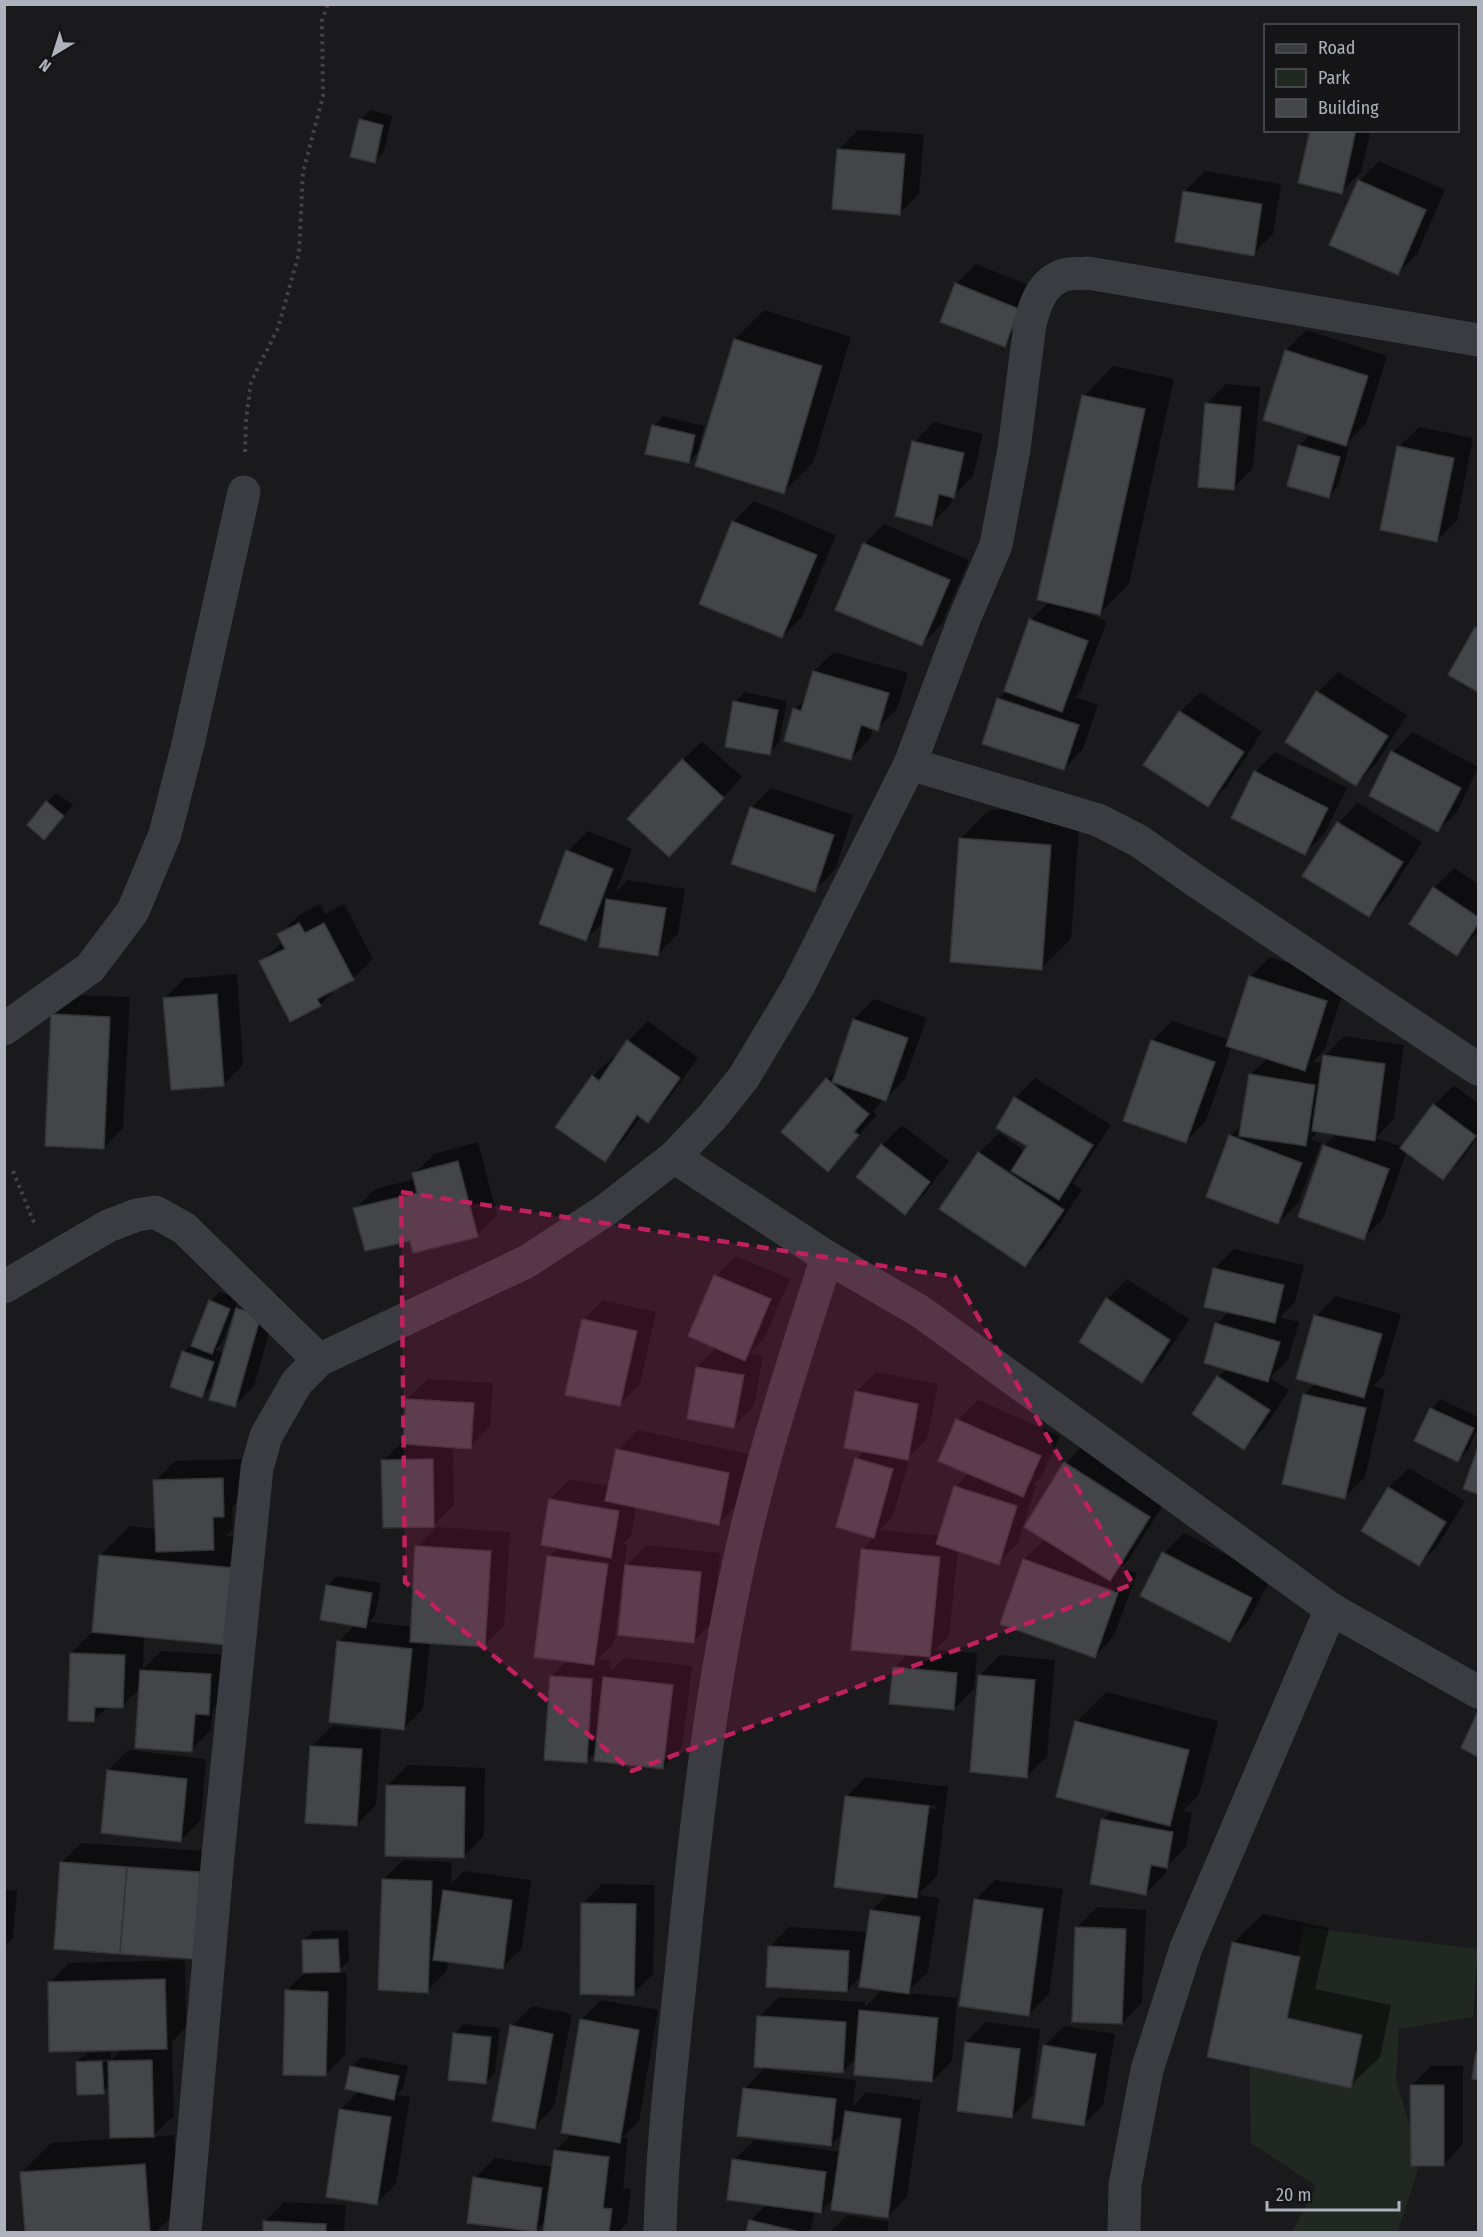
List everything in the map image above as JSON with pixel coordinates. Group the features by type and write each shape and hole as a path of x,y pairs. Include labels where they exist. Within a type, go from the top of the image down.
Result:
{"street":[{"path":"185,2232 218,1856 256,1468 266,1436 297,1382 319,1360 526,1262 606,1210 674,1157 713,1116 744,1077 798,987 910,764 965,617 996,544 1014,449 1030,324 1034,305 1045,286 1064,275 1088,273 1479,340"},
{"path":"4,1029 90,968 133,911 168,823 188,744 244,492"},
{"path":"910,764 1098,820 1139,841 1479,1069"},
{"path":"674,1157 827,1257 921,1312 1331,1609 1479,1692"},
{"path":"4,1287 108,1226 137,1215 155,1212 184,1228 319,1360"},
{"path":"660,2232 662,2162 696,1824 720,1670 744,1541 769,1440 827,1257"},
{"path":"1124,2232 1125,2185 1147,2070 1186,1948 1331,1609"}],"path":[{"path":"244,492 246,420 250,382 278,328 299,253 303,172 323,96 322,20 328,4"},
{"path":"13,1171 50,1261"}],"highlighted area":[{"path":"401,1192 955,1277 1133,1584 632,1771 405,1582"}],"green space":[{"path":"1303,1927 1478,1949 1473,2017 1399,2029 1396,2079 1420,2162 1398,2232 1292,2232 1316,2186 1251,2143 1249,2067 1351,2088 1362,2035 1287,2018"}],"building":[{"path":"359,119 383,125 375,163 350,157"},
{"path":"1310,132 1356,132 1342,194 1298,183"},
{"path":"837,149 905,154 900,215 832,209"},
{"path":"1358,180 1426,210 1398,275 1329,245"},
{"path":"1183,191 1262,204 1254,256 1175,242"},
{"path":"955,283 1019,309 1005,347 940,322"},
{"path":"734,339 822,366 784,494 695,466"},
{"path":"1285,350 1368,376 1346,446 1263,420"},
{"path":"1082,395 1145,409 1100,615 1037,600"},
{"path":"1205,403 1241,407 1234,490 1198,487"},
{"path":"652,425 695,435 689,463 645,454"},
{"path":"912,441 964,453 954,498 939,494 932,526 895,516"},
{"path":"1298,445 1340,457 1329,498 1287,486"},
{"path":"1397,446 1454,458 1437,542 1380,530"},
{"path":"732,521 817,555 782,638 699,604"},
{"path":"863,543 950,580 922,646 835,610"},
{"path":"1029,619 1088,641 1062,712 1004,691"},
{"path":"1475,627 1478,629 1478,692 1448,675"},
{"path":"813,671 889,693 878,731 861,725 851,760 784,741 793,708 801,711"},
{"path":"1316,691 1388,736 1356,786 1285,742"},
{"path":"997,698 1079,725 1064,770 982,744"},
{"path":"733,701 778,710 770,755 725,747"},
{"path":"1179,711 1244,752 1208,807 1143,765"},
{"path":"1391,751 1461,788 1438,832 1369,796"},
{"path":"682,759 724,798 669,857 627,819"},
{"path":"1254,771 1328,808 1305,855 1231,818"},
{"path":"46,801 64,816 44,840 27,825"},
{"path":"750,807 834,835 815,892 731,864"},
{"path":"1337,822 1403,862 1369,917 1302,876"},
{"path":"959,838 1051,845 1042,970 950,962"},
{"path":"566,850 613,869 586,941 539,924"},
{"path":"1433,887 1478,917 1478,924 1457,956 1409,924"},
{"path":"606,899 666,908 658,956 599,947"},
{"path":"299,923 305,933 324,923 354,980 317,999 321,1006 290,1022 259,961 285,949 277,934"},
{"path":"1249,976 1327,1001 1305,1071 1226,1046"},
{"path":"217,994 224,1086 171,1090 163,998"},
{"path":"51,1014 110,1017 104,1149 45,1146"},
{"path":"853,1019 908,1038 886,1101 832,1082"},
{"path":"627,1040 680,1078 648,1123 637,1115 605,1162 555,1127 592,1075 599,1081"},
{"path":"1151,1040 1215,1062 1186,1143 1123,1121"},
{"path":"1323,1055 1385,1064 1375,1141 1312,1131"},
{"path":"1249,1074 1315,1085 1306,1146 1239,1136"},
{"path":"826,1078 869,1114 854,1132 859,1135 828,1172 781,1132"},
{"path":"1014,1097 1093,1145 1059,1200 1011,1171 1027,1146 996,1128"},
{"path":"1433,1104 1476,1136 1443,1180 1400,1148"},
{"path":"1229,1135 1302,1163 1278,1224 1206,1197"},
{"path":"881,1144 930,1182 905,1215 856,1177"},
{"path":"1323,1145 1389,1169 1364,1240 1298,1217"},
{"path":"978,1152 1064,1210 1025,1267 939,1209"},
{"path":"458,1161 478,1237 413,1253 410,1241 365,1251 353,1208 417,1193 412,1173"},
{"path":"1213,1268 1284,1285 1275,1323 1204,1307"},
{"path":"714,1275 771,1299 745,1361 688,1336"},
{"path":"1106,1298 1170,1340 1142,1383 1079,1342"},
{"path":"209,1300 230,1309 212,1354 191,1346"},
{"path":"236,1308 261,1315 235,1407 209,1400"},
{"path":"1314,1315 1382,1334 1364,1398 1296,1379"},
{"path":"582,1319 637,1331 620,1406 565,1395"},
{"path":"1215,1323 1280,1342 1268,1382 1204,1363"},
{"path":"182,1351 214,1362 202,1398 170,1387"},
{"path":"696,1367 744,1375 734,1428 687,1419"},
{"path":"1217,1376 1270,1410 1244,1450 1192,1414"},
{"path":"855,1391 918,1404 908,1460 844,1448"},
{"path":"1303,1394 1366,1408 1345,1499 1282,1484"},
{"path":"406,1399 474,1403 471,1449 403,1444"},
{"path":"1430,1408 1474,1428 1458,1462 1414,1441"},
{"path":"956,1419 1041,1456 1023,1497 938,1461"},
{"path":"1478,1447 1478,1494 1463,1489"},
{"path":"616,1449 729,1473 719,1525 605,1501"},
{"path":"855,1458 893,1469 874,1538 836,1527"},
{"path":"433,1459 434,1527 383,1528 381,1460"},
{"path":"1064,1462 1150,1517 1110,1581 1024,1527"},
{"path":"223,1478 224,1517 213,1517 214,1550 156,1552 153,1480"},
{"path":"954,1486 1017,1506 999,1565 936,1544"},
{"path":"1388,1487 1446,1522 1419,1566 1361,1531"},
{"path":"549,1499 619,1511 611,1558 541,1545"},
{"path":"415,1546 491,1551 485,1647 410,1642"},
{"path":"861,1549 940,1557 930,1657 851,1650"},
{"path":"1162,1552 1252,1598 1230,1642 1140,1596"},
{"path":"99,1555 234,1568 226,1645 92,1632"},
{"path":"547,1556 608,1564 594,1665 534,1657"},
{"path":"1023,1559 1118,1593 1095,1658 1000,1624"},
{"path":"625,1565 701,1572 694,1643 618,1635"},
{"path":"326,1585 372,1593 366,1628 320,1620"},
{"path":"337,1641 412,1649 404,1730 329,1722"},
{"path":"70,1653 125,1655 123,1708 95,1707 94,1722 68,1721"},
{"path":"893,1667 957,1673 954,1710 889,1704"},
{"path":"140,1670 211,1674 209,1715 195,1714 192,1752 135,1748"},
{"path":"978,1675 1035,1680 1027,1778 970,1772"},
{"path":"550,1676 592,1679 587,1763 544,1760"},
{"path":"603,1677 673,1685 663,1769 594,1761"},
{"path":"1478,1714 1478,1757 1461,1748"},
{"path":"1075,1721 1189,1750 1170,1826 1056,1797"},
{"path":"310,1746 362,1749 357,1826 305,1823"},
{"path":"107,1770 187,1779 181,1842 101,1833"},
{"path":"386,1785 465,1787 464,1858 385,1856"},
{"path":"845,1796 929,1806 917,1898 834,1887"},
{"path":"1101,1819 1173,1832 1167,1868 1151,1865 1146,1895 1090,1884"},
{"path":"60,1862 127,1867 120,1954 54,1949"},
{"path":"127,1867 200,1872 194,1959 120,1954"},
{"path":"382,1879 432,1881 428,1993 378,1990"},
{"path":"443,1890 512,1900 503,1969 433,1960"},
{"path":"974,1899 1043,1909 1029,2016 959,2006"},
{"path":"581,1903 636,1904 634,1996 580,1994"},
{"path":"870,1910 920,1917 909,1994 859,1987"},
{"path":"1075,1927 1126,1929 1122,2024 1072,2022"},
{"path":"338,1939 340,1972 303,1973 302,1940"},
{"path":"1232,1942 1300,1957 1287,2018 1362,2035 1351,2088 1207,2057"},
{"path":"768,1946 849,1951 847,1992 766,1987"},
{"path":"165,1979 167,2049 49,2052 48,1982"},
{"path":"285,1990 328,1992 326,2076 283,2075"},
{"path":"859,2010 938,2018 932,2082 854,2075"},
{"path":"757,2016 846,2022 843,2073 754,2067"},
{"path":"580,2019 639,2030 620,2143 561,2133"},
{"path":"510,2025 553,2034 535,2129 492,2121"},
{"path":"453,2033 491,2037 486,2084 448,2080"},
{"path":"965,2042 1020,2049 1012,2118 957,2111"},
{"path":"1043,2045 1096,2054 1084,2126 1032,2118"},
{"path":"1476,2052 1478,2053 1478,2080 1472,2079"},
{"path":"152,2060 154,2137 110,2138 108,2061"},
{"path":"102,2061 104,2094 77,2095 76,2062"},
{"path":"350,2066 399,2076 394,2100 345,2089"},
{"path":"1410,2085 1444,2085 1444,2166 1411,2166"},
{"path":"743,2088 836,2099 831,2146 737,2136"},
{"path":"339,2109 391,2117 377,2205 326,2197"},
{"path":"845,2111 901,2119 888,2218 831,2210"},
{"path":"554,2150 609,2157 603,2208 612,2209 609,2232 543,2232"},
{"path":"732,2159 826,2172 821,2213 727,2200"},
{"path":"145,2164 150,2232 25,2232 20,2172"},
{"path":"473,2177 542,2188 536,2232 467,2223"},
{"path":"749,2220 796,2231 746,2232"},
{"path":"263,2221 326,2224 326,2232 263,2232"}]}
